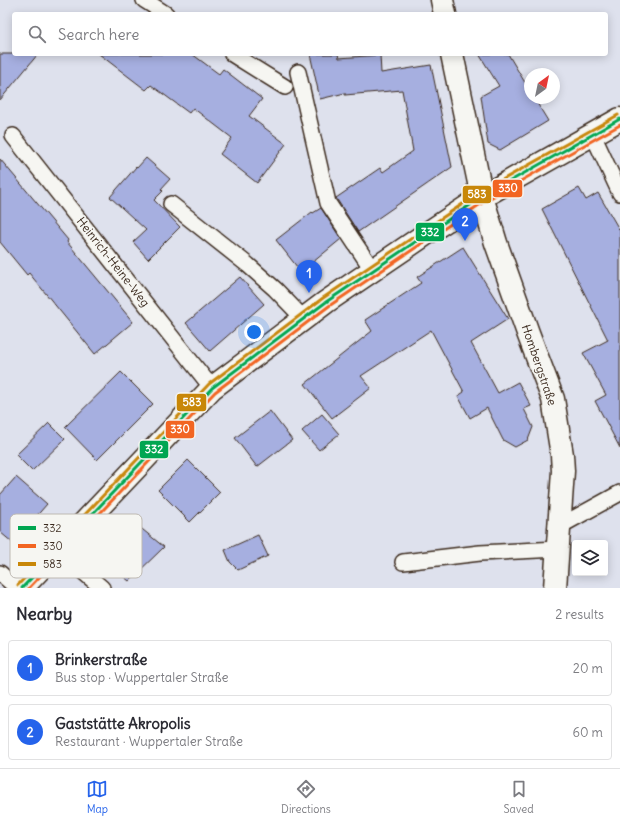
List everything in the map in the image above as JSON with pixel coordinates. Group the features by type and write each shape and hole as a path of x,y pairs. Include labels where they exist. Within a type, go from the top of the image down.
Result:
{"main road":[{"path":"442,0 445,12"},
{"name":"Hombergstraße","path":"452,56 482,197 507,273 553,399 562,455 563,471 555,588"},
{"path":"92,514 212,388 304,319 372,269 482,197 620,120"},
{"path":"22,588 31,578"}],"lane":[{"path":"144,0 163,12"},
{"path":"235,56 285,86"},
{"path":"298,72 328,202 372,269"},
{"path":"593,135 620,193"},
{"name":"Heinrich-Heine-Weg","path":"13,136 212,388"},
{"path":"171,204 248,265 275,289 304,319"},
{"path":"560,526 620,493"},
{"path":"403,562 480,553 558,549"},
{"path":"0,573 17,588"},
{"path":"90,578 102,588"}],"building":[{"path":"0,54 12,54 12,56 36,56 0,100"},
{"path":"102,56 195,56 219,74 223,69 262,99 249,116 286,144 257,183 220,154 232,138 193,108 189,113 151,85 146,90"},
{"path":"310,56 338,56 339,58 380,56 381,73 431,65 452,167 358,232 336,198 380,168 383,172 413,151 402,90 345,95 345,93 320,99"},
{"path":"480,56 509,56 524,81 524,104 538,104 548,121 500,150 488,144 481,96 499,86"},
{"path":"146,158 170,179 161,189 163,191 154,200 180,227 148,259 133,242 146,230 110,197 136,167 137,168"},
{"path":"0,159 68,240 67,242 133,322 95,354 29,273 27,275 0,242"},
{"path":"579,188 586,200 598,193 620,231 620,448 595,401 606,395 583,353 608,340 542,209"},
{"path":"321,208 341,239 301,272 276,240 312,212 313,213"},
{"path":"463,247 508,319 471,343 498,393 518,382 531,406 524,409 533,427 528,440 515,447 503,440 487,408 470,418 458,396 464,392 431,330 361,376 371,388 332,418 305,384 372,331 365,320 421,283 417,277"},
{"path":"240,277 264,304 210,351 186,323"},
{"path":"121,372 153,404 97,460 65,427"},
{"path":"270,411 292,440 257,467 235,438"},
{"path":"322,414 339,434 319,450 302,431"},
{"path":"49,423 65,439 32,471 16,455"},
{"path":"188,460 220,492 190,522 158,490"},
{"path":"16,477 47,504 38,514 10,514 10,540 0,532 0,495"},
{"path":"142,529 164,547 142,568"},
{"path":"258,535 268,556 238,570 230,562 225,550"},
{"path":"125,578 132,578 129,581"}],"transit line":[{"name":"583","path":"85,514 209,384 323,298 479,193 618,115"},
{"name":"332","path":"92,514 212,388 326,302 482,197 620,119"},
{"name":"330","path":"99,514 215,392 329,306 485,201 620,125"},
{"name":"583","path":"18,585 25,578"},
{"name":"332","path":"22,588 32,578"},
{"name":"330","path":"29,588 38,578"}],"place":[{"name":"Gaststätte Akropolis","path":"465,241"},
{"name":"Brinkerstraße","path":"309,293"}]}
